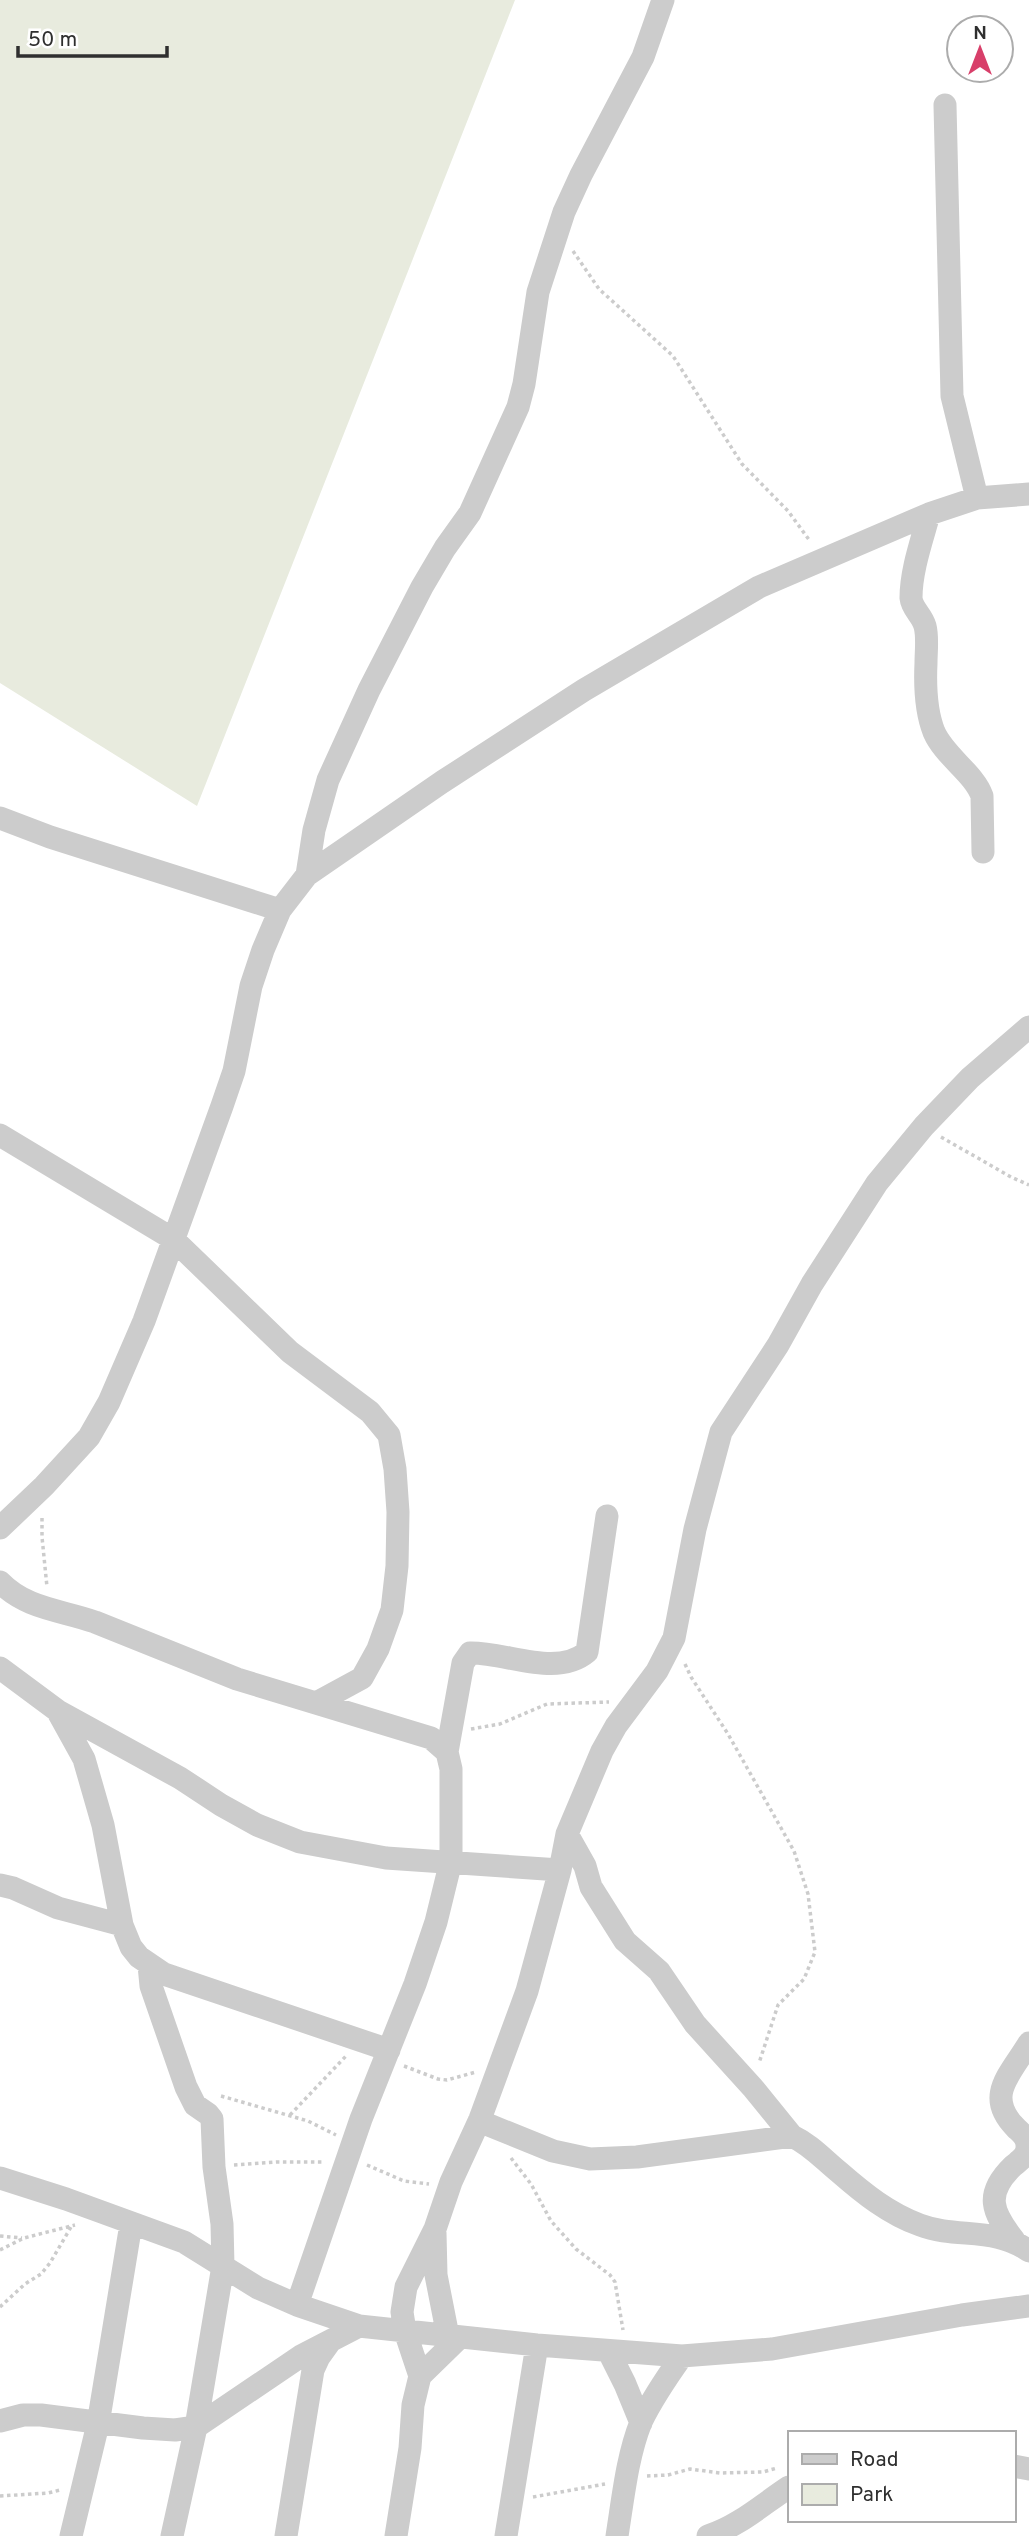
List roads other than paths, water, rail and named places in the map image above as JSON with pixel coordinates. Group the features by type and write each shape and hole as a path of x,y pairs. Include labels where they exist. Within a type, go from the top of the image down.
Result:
{"street":[{"path":"307,875 314,830 328,780 369,691 422,587 444,548 470,513 518,407 538,292 558,230 581,175 643,57 663,0"},
{"path":"945,105 952,397 977,498"},
{"path":"0,1528 89,1437 109,1402 144,1321 234,1072 251,985 263,950 280,911 307,875 442,782 642,655 759,587 929,514 977,498 1029,494"},
{"path":"929,514 913,580 911,601 926,628 925,672 929,716 935,733 946,750 979,787 982,796 983,852"},
{"path":"0,818 50,837 280,911"},
{"path":"420,2376 405,2331 402,2312 406,2287 435,2229 451,2182 479,2121 527,1991 560,1870 567,1834 602,1751 616,1726 657,1671 674,1638 695,1530 721,1432 778,1345 812,1284 877,1183 924,1126 970,1078 1029,1027"},
{"path":"3,1144 173,1239 290,1352 370,1412 389,1435 398,1512 397,1566 392,1610 378,1649 362,1678 316,1703"},
{"path":"297,2305 349,2154 415,1984 436,1922 452,1861 452,1769 447,1752 463,1663 470,1653 485,1652 537,1662 565,1663 579,1659 587,1652 607,1516"},
{"path":"0,1582 10,1593 38,1607 95,1622 237,1679 431,1738 447,1752"},
{"path":"0,1668 58,1712 180,1778 257,1825 300,1842 386,1858 560,1870"},
{"path":"58,1712 84,1759 103,1825 122,1924 131,1947 149,1965 173,1977 362,2040 387,2054"},
{"path":"567,1834 585,1866 591,1887 625,1941 659,1971 695,2024 792,2136 807,2143 839,2172 895,2215 923,2227 989,2234 1022,2245"},
{"path":"0,1885 58,1908 122,1924"},
{"path":"149,1965 151,1986 186,2087 195,2105 212,2119 214,2166 222,2224 223,2266 196,2427 172,2536"},
{"path":"1022,2245 999,2220 993,2205 1000,2181 1026,2155 1026,2138 1002,2110 999,2096 1029,2043"},
{"path":"479,2121 553,2151 590,2159 637,2157 792,2136"},
{"path":"0,2178 184,2242 258,2288 297,2305 359,2326 537,2345 682,2356 772,2349 962,2315 1029,2306"},
{"path":"71,2536 99,2424 131,2224"},
{"path":"435,2229 436,2275 454,2337"},
{"path":"0,2421 23,2415 41,2415 99,2424 175,2430 196,2427 301,2356 359,2326"},
{"path":"396,2536 410,2448 413,2405 420,2376 454,2337"},
{"path":"286,2536 313,2370 318,2357 332,2339"},
{"path":"506,2536 537,2345"},
{"path":"618,2352 625,2384 641,2423"},
{"path":"617,2536 641,2423 661,2386 682,2356"},
{"path":"708,2536 744,2519 785,2477"}]}
